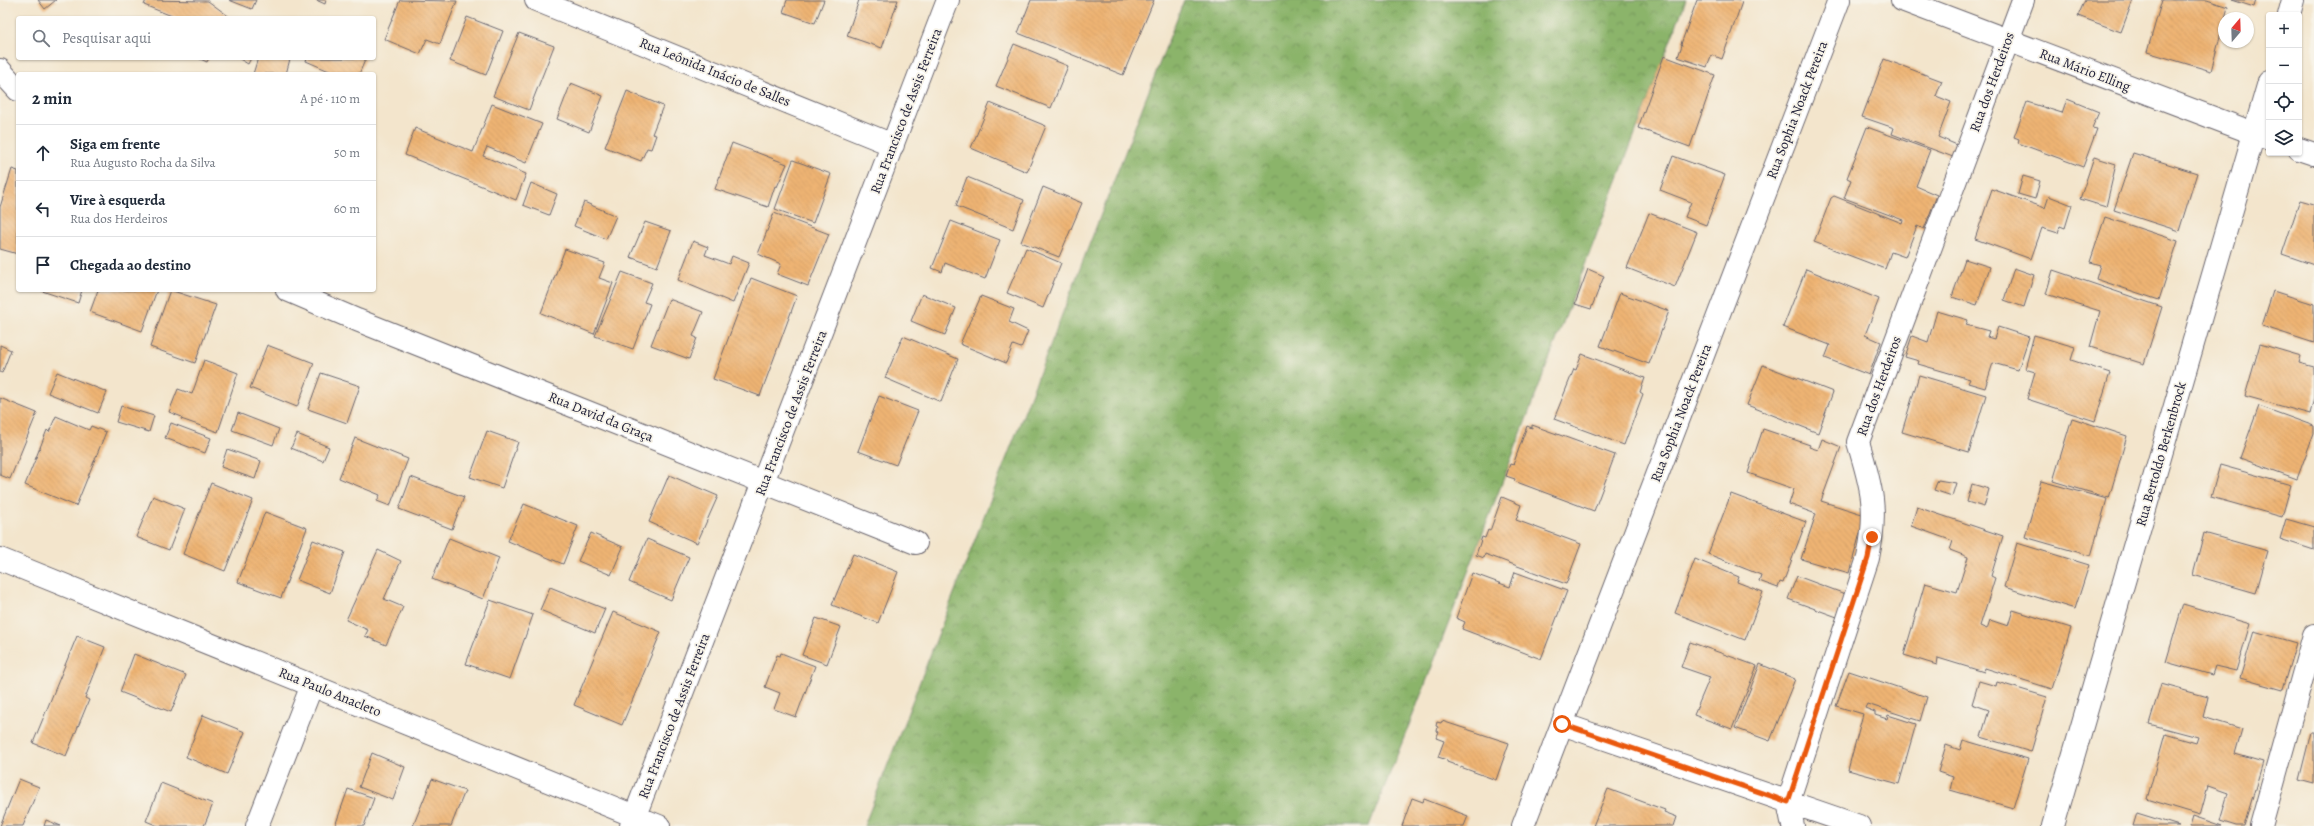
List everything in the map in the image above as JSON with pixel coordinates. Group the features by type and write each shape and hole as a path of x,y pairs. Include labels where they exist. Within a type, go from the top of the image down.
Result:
{"street":[{"name":"Rua Leônida Inácio de Salles","path":"536,0 893,145"},
{"name":"Rua Francisco de Assis Ferreira","path":"633,821 948,0"},
{"name":"Rua Sophia Noack Pereira","path":"1523,826 1839,0"},
{"name":"Rua Mário Elling","path":"1902,0 2262,137"},
{"name":"Rua dos Herdeiros","path":"1793,826 1788,802 1868,558 1871,544 1875,519 1873,500 1870,479 1858,442 2023,0"},
{"path":"2289,12 2293,0"},
{"path":"0,70 16,88"},
{"name":"Rua Bertoldo Berkenbrock","path":"2053,826 2262,137 2269,84"},
{"path":"2302,150 2314,154"},
{"name":"Rua David da Graça","path":"292,292 357,320 916,543"},
{"name":"Rua Paulo Anacleto","path":"0,559 312,685 633,821 659,826"},
{"path":"2261,826 2314,635"},
{"path":"257,826 312,685"},
{"path":"1562,724 1859,826"}],"green space":[{"path":"1184,0 1686,0 1428,677 1369,826 864,826"}],"building":[{"path":"38,0 56,0 45,9"},
{"path":"146,0 208,1 228,16 172,16 144,5"},
{"path":"229,0 256,0 252,9"},
{"path":"316,0 326,0 325,4"},
{"path":"400,0 457,1 440,44 427,39 420,54 384,39"},
{"path":"787,0 824,0 815,23 783,12"},
{"path":"859,0 898,0 882,48 847,36"},
{"path":"1031,0 1154,0 1123,75 1018,33"},
{"path":"1697,0 1735,0 1742,2 1722,59 1712,55 1707,67 1678,57 1681,44"},
{"path":"2085,0 2133,0 2121,32 2078,16"},
{"path":"2162,0 2207,0 2228,7 2227,12 2218,12 2218,45 2211,71 2147,52"},
{"path":"2232,0 2256,0 2254,7"},
{"path":"467,17 503,31 486,75 450,61"},
{"path":"519,33 554,46 529,110 493,96"},
{"path":"1014,44 1068,66 1051,108 996,86"},
{"path":"1664,56 1715,75 1690,147 1638,128"},
{"path":"1884,59 1942,81 1936,96 1951,102 1938,137 1957,145 1953,157 1892,134 1894,128 1862,117"},
{"path":"241,60 250,60 248,64"},
{"path":"257,60 290,60 287,72 254,72"},
{"path":"365,60 360,72 331,72 306,61"},
{"path":"571,83 603,96 589,132 557,119"},
{"path":"627,91 663,106 652,134 656,135 651,149 647,148 641,161 605,147"},
{"path":"2067,99 2099,112 2092,128 2097,129 2083,167 2018,143 2019,139 2014,137 2027,102 2062,113"},
{"path":"990,103 1046,126 1027,172 971,148"},
{"path":"492,104 542,124 526,163 487,147 483,156 526,174 516,200 405,155 415,128 473,152"},
{"path":"1867,127 1930,150 1916,186 1937,195 1924,229 1917,226 1905,257 1891,252 1885,269 1814,242 1831,198 1834,196 1902,223 1903,220 1844,198 1851,180 1847,178"},
{"path":"732,143 787,164 777,187 775,186 768,207 715,189"},
{"path":"2133,153 2197,173 2179,231 2114,210"},
{"path":"1673,156 1725,175 1706,225 1685,217 1691,202 1660,190"},
{"path":"2094,157 2116,164 2106,207 2080,199"},
{"path":"793,160 831,174 813,223 775,209"},
{"path":"12,169 16,170 16,253 0,249 0,207"},
{"path":"2023,176 2040,181 2035,199 2018,194"},
{"path":"967,177 1024,200 1013,229 956,206"},
{"path":"531,183 557,194 549,215 523,205"},
{"path":"1043,187 1082,203 1059,257 1021,242"},
{"path":"1992,189 2045,208 2049,196 2072,205 2065,228 2060,226 2058,233 2042,228 2031,259 1975,239"},
{"path":"2300,200 2314,204 2314,265 2282,254"},
{"path":"584,202 616,216 606,239 574,226"},
{"path":"774,213 829,234 808,286 777,274 781,264 758,254"},
{"path":"1649,213 1697,232 1675,287 1627,268"},
{"path":"2105,217 2178,241 2159,300 2096,279 2100,265 2090,262"},
{"path":"951,221 1000,240 985,279 945,263 942,272 932,268"},
{"path":"645,222 671,231 657,267 630,257"},
{"path":"693,241 708,247 705,255 729,264 732,256 749,263 733,303 678,280"},
{"path":"1026,248 1061,263 1043,308 1007,293"},
{"path":"565,249 605,263 599,278 613,283 594,334 541,313"},
{"path":"1965,259 1990,267 1977,305 1952,297"},
{"path":"2014,268 2034,275 2024,307 2004,300"},
{"path":"1588,269 1604,276 1591,309 1575,304"},
{"path":"1806,269 1879,299 1865,335 1881,342 1869,375 1825,358 1830,345 1783,327"},
{"path":"2053,270 2162,307 2144,364 2090,347 2100,311 2046,294"},
{"path":"622,272 652,283 644,302 650,304 633,349 595,336"},
{"path":"751,278 797,296 760,396 713,379"},
{"path":"2273,291 2314,304 2314,343 2262,326"},
{"path":"45,292 81,292 78,303"},
{"path":"97,292 156,292 142,331 90,312"},
{"path":"169,292 176,292 216,305 195,363 150,347"},
{"path":"1620,293 1669,311 1649,364 1600,346"},
{"path":"922,294 956,308 945,335 911,321"},
{"path":"981,296 1014,309 1009,322 1028,331 1021,348 1013,345 1006,363 960,344"},
{"path":"669,299 703,312 693,336 697,338 689,359 651,345"},
{"path":"1937,311 1968,320 1966,325 1989,331 1987,337 1994,339 1998,327 2029,337 2018,370 1993,363 1985,388 1968,383 1970,379 1918,364 1919,361 1905,357 1912,336 1928,342"},
{"path":"2034,335 2075,347 2071,360 2110,373 2095,421 2027,399 2035,372 2025,369"},
{"path":"903,336 958,359 941,402 885,378"},
{"path":"2260,344 2301,356 2299,363 2314,367 2314,398 2310,414 2245,396"},
{"path":"0,345 11,350 2,373 0,372"},
{"path":"267,345 314,363 297,407 250,388"},
{"path":"1582,354 1645,378 1640,392 1643,394 1624,445 1554,419 1574,369 1576,370"},
{"path":"204,360 238,373 218,432 181,419 182,417 169,412 178,389 192,394"},
{"path":"1763,365 1833,392 1818,433 1747,405"},
{"path":"57,372 107,392 98,413 48,393"},
{"path":"321,373 360,386 347,423 308,409"},
{"path":"1919,375 1986,395 1969,452 1902,432"},
{"path":"879,396 918,411 896,465 858,451"},
{"path":"0,398 37,413 10,479 0,475"},
{"path":"121,406 154,416 149,432 116,422"},
{"path":"2259,406 2314,426 2314,433 2297,479 2240,458"},
{"path":"238,413 279,429 273,445 232,430"},
{"path":"56,416 89,430 91,426 106,432 76,506 25,485 47,430 49,432"},
{"path":"2072,418 2127,436 2109,498 2053,481"},
{"path":"171,423 211,438 205,453 165,438"},
{"path":"1532,425 1615,455 1594,511 1514,481 1515,479 1506,476 1510,464 1513,465 1527,426 1532,428"},
{"path":"1763,429 1810,445 1809,447 1818,450 1822,439 1841,447 1821,501 1865,515 1849,573 1801,559 1816,514 1789,504 1794,489 1748,473"},
{"path":"487,431 518,442 502,488 470,477"},
{"path":"297,434 329,447 323,461 291,448"},
{"path":"355,438 408,459 390,506 377,501 380,495 339,478"},
{"path":"227,449 261,461 255,479 221,467"},
{"path":"2220,465 2291,485 2282,517 2211,497"},
{"path":"669,475 718,496 697,543 649,522"},
{"path":"411,477 464,497 452,529 399,509"},
{"path":"1938,480 1956,483 1952,496 1934,490"},
{"path":"2041,481 2107,499 2091,556 2025,537"},
{"path":"211,483 253,500 225,571 183,554"},
{"path":"1972,484 1989,489 1984,507 1967,502"},
{"path":"1731,494 1806,522 1783,583 1780,582 1778,588 1759,581 1761,575 1708,554"},
{"path":"153,496 185,509 169,550 136,537"},
{"path":"1502,497 1521,505 1516,520 1581,544 1566,584 1485,554 1484,558 1476,555 1482,537 1485,538 1488,530 1490,531"},
{"path":"524,504 578,526 563,564 508,541"},
{"path":"1917,507 2003,536 1991,576 1995,578 1980,626 1987,629 1990,620 2008,626 2013,610 2071,628 2052,689 1985,668 1984,672 1938,658 1937,665 1904,655 1925,583 1957,592 1968,557 1950,550 1953,541 1911,526"},
{"path":"265,512 307,528 281,598 238,582"},
{"path":"2286,519 2314,527 2314,550 2280,539"},
{"path":"591,533 623,547 611,575 578,561"},
{"path":"2204,533 2268,551 2256,593 2193,575"},
{"path":"449,538 499,558 483,599 432,579"},
{"path":"647,539 689,557 671,600 629,582"},
{"path":"313,540 345,552 330,593 297,580"},
{"path":"2017,543 2089,565 2075,609 2004,587"},
{"path":"378,550 401,561 384,599 403,607 386,645 365,636 368,630 346,620"},
{"path":"853,554 898,572 878,623 832,605"},
{"path":"1695,559 1739,577 1737,582 1763,592 1745,640 1675,613"},
{"path":"1515,572 1567,591 1541,659 1462,629 1465,622 1456,618 1472,573 1510,587"},
{"path":"1797,576 1845,594 1837,617 1788,599"},
{"path":"550,587 605,609 595,633 540,610"},
{"path":"490,600 533,615 510,679 466,664"},
{"path":"2183,604 2250,624 2236,671 2215,666 2212,675 2166,662"},
{"path":"613,612 661,632 622,725 574,705"},
{"path":"816,618 841,627 827,664 802,655"},
{"path":"2254,631 2296,643 2282,690 2240,678"},
{"path":"77,636 105,647 85,698 89,700 66,756 33,743"},
{"path":"1690,642 1757,666 1732,729 1694,715 1710,677 1681,667"},
{"path":"781,653 815,666 796,717 774,709 780,693 765,687 777,655 780,656"},
{"path":"134,654 186,675 171,712 120,692"},
{"path":"1760,664 1795,679 1770,741 1735,728"},
{"path":"1849,671 1927,697 1920,721 1867,704 1865,708 1875,712 1875,715 1887,719 1888,715 1916,724 1899,784 1848,770 1863,714 1836,706"},
{"path":"1979,681 1996,686 1997,682 2047,697 2031,752 1981,737 1989,710 1972,704"},
{"path":"2161,684 2208,697 2203,717 2242,729 2235,754 2263,762 2244,826 2236,826 2220,821 2228,793 2208,786 2200,815 2147,799 2165,734 2196,743 2198,737 2149,724"},
{"path":"203,715 245,732 227,774 186,757"},
{"path":"1442,721 1509,743 1496,780 1447,762 1447,760 1438,757 1444,741 1436,738 1439,732 1437,731 1438,727 1436,726 1437,722 1441,723"},
{"path":"2311,732 2314,732 2314,784 2299,780"},
{"path":"1963,740 2028,759 2013,808 1950,790 1953,777 1938,772 1946,745 1960,750"},
{"path":"372,753 405,767 393,800 359,787"},
{"path":"19,779 39,787 23,826 0,826"},
{"path":"432,779 465,791 451,826 413,826"},
{"path":"161,783 213,804 204,826 158,826 146,821"},
{"path":"348,789 374,798 364,826 335,826"},
{"path":"1608,789 1665,810 1664,812 1677,817 1674,826 1593,826"},
{"path":"1412,798 1423,802 1424,799 1468,816 1464,826 1402,826"},
{"path":"2137,813 2179,826 2133,826"},
{"path":"2193,816 2222,826 2190,826"},
{"path":"46,820 61,826 44,826"}],"route":[{"path":"1562,724 1788,802 1868,558 1872,537"}]}
